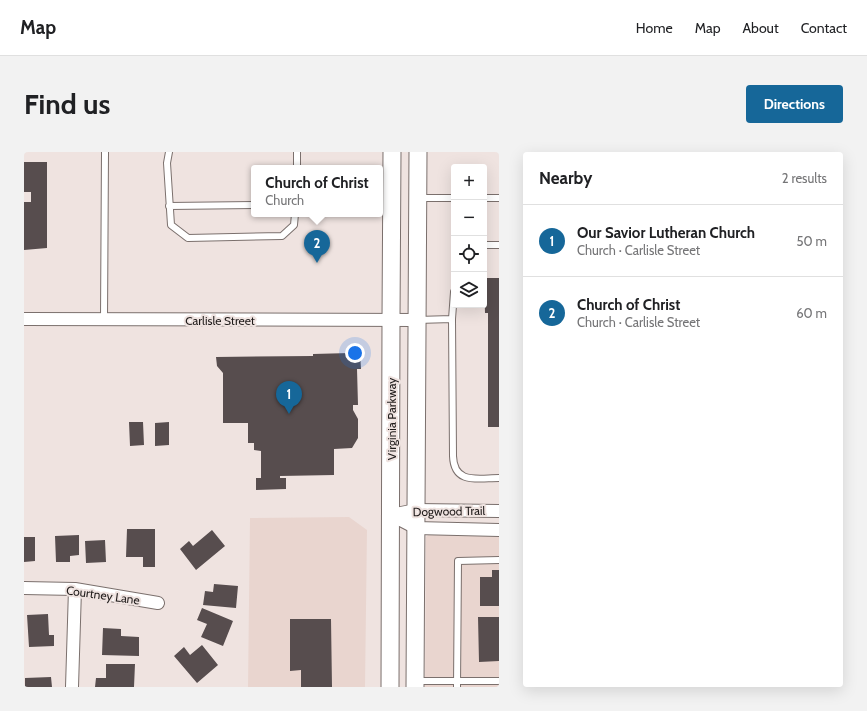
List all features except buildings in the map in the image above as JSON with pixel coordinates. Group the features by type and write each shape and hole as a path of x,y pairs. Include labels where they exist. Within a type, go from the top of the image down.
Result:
{"main road":[{"name":"Virginia Parkway","path":"390,687 390,320 392,152"},
{"name":"Virginia Parkway","path":"415,684 418,152"}],"street":[{"name":"Carlisle Street","path":"24,319 417,320"},
{"name":"Dogwood Trail","path":"390,515 416,510 499,511"},
{"name":"Dogwood Trail","path":"390,515 416,528 499,530"},
{"name":"Courtney Lane","path":"24,588 76,589 158,603"},
{"path":"72,687 76,589"}],"lane":[{"path":"104,319 105,152"},
{"path":"169,152 167,163 171,225 188,238 282,236 294,224 295,217"},
{"path":"297,165 298,152"},
{"path":"417,198 451,198"},
{"path":"487,198 499,198"},
{"path":"169,206 251,206"},
{"path":"487,245 499,245"},
{"path":"453,308 454,461 456,469 461,476 466,478 499,478"},
{"path":"417,320 452,319"},
{"path":"457,684 458,561 499,560"},
{"path":"415,684 457,684 499,681"}],"shaded area":[{"path":"349,517 367,530 365,687 248,687 250,518"},
{"path":"431,533 499,535 499,687 425,687 426,537"}],"place":[{"name":"Church of Christ","path":"317,263"},
{"name":"Our Savior Lutheran Church","path":"289,414"}]}
